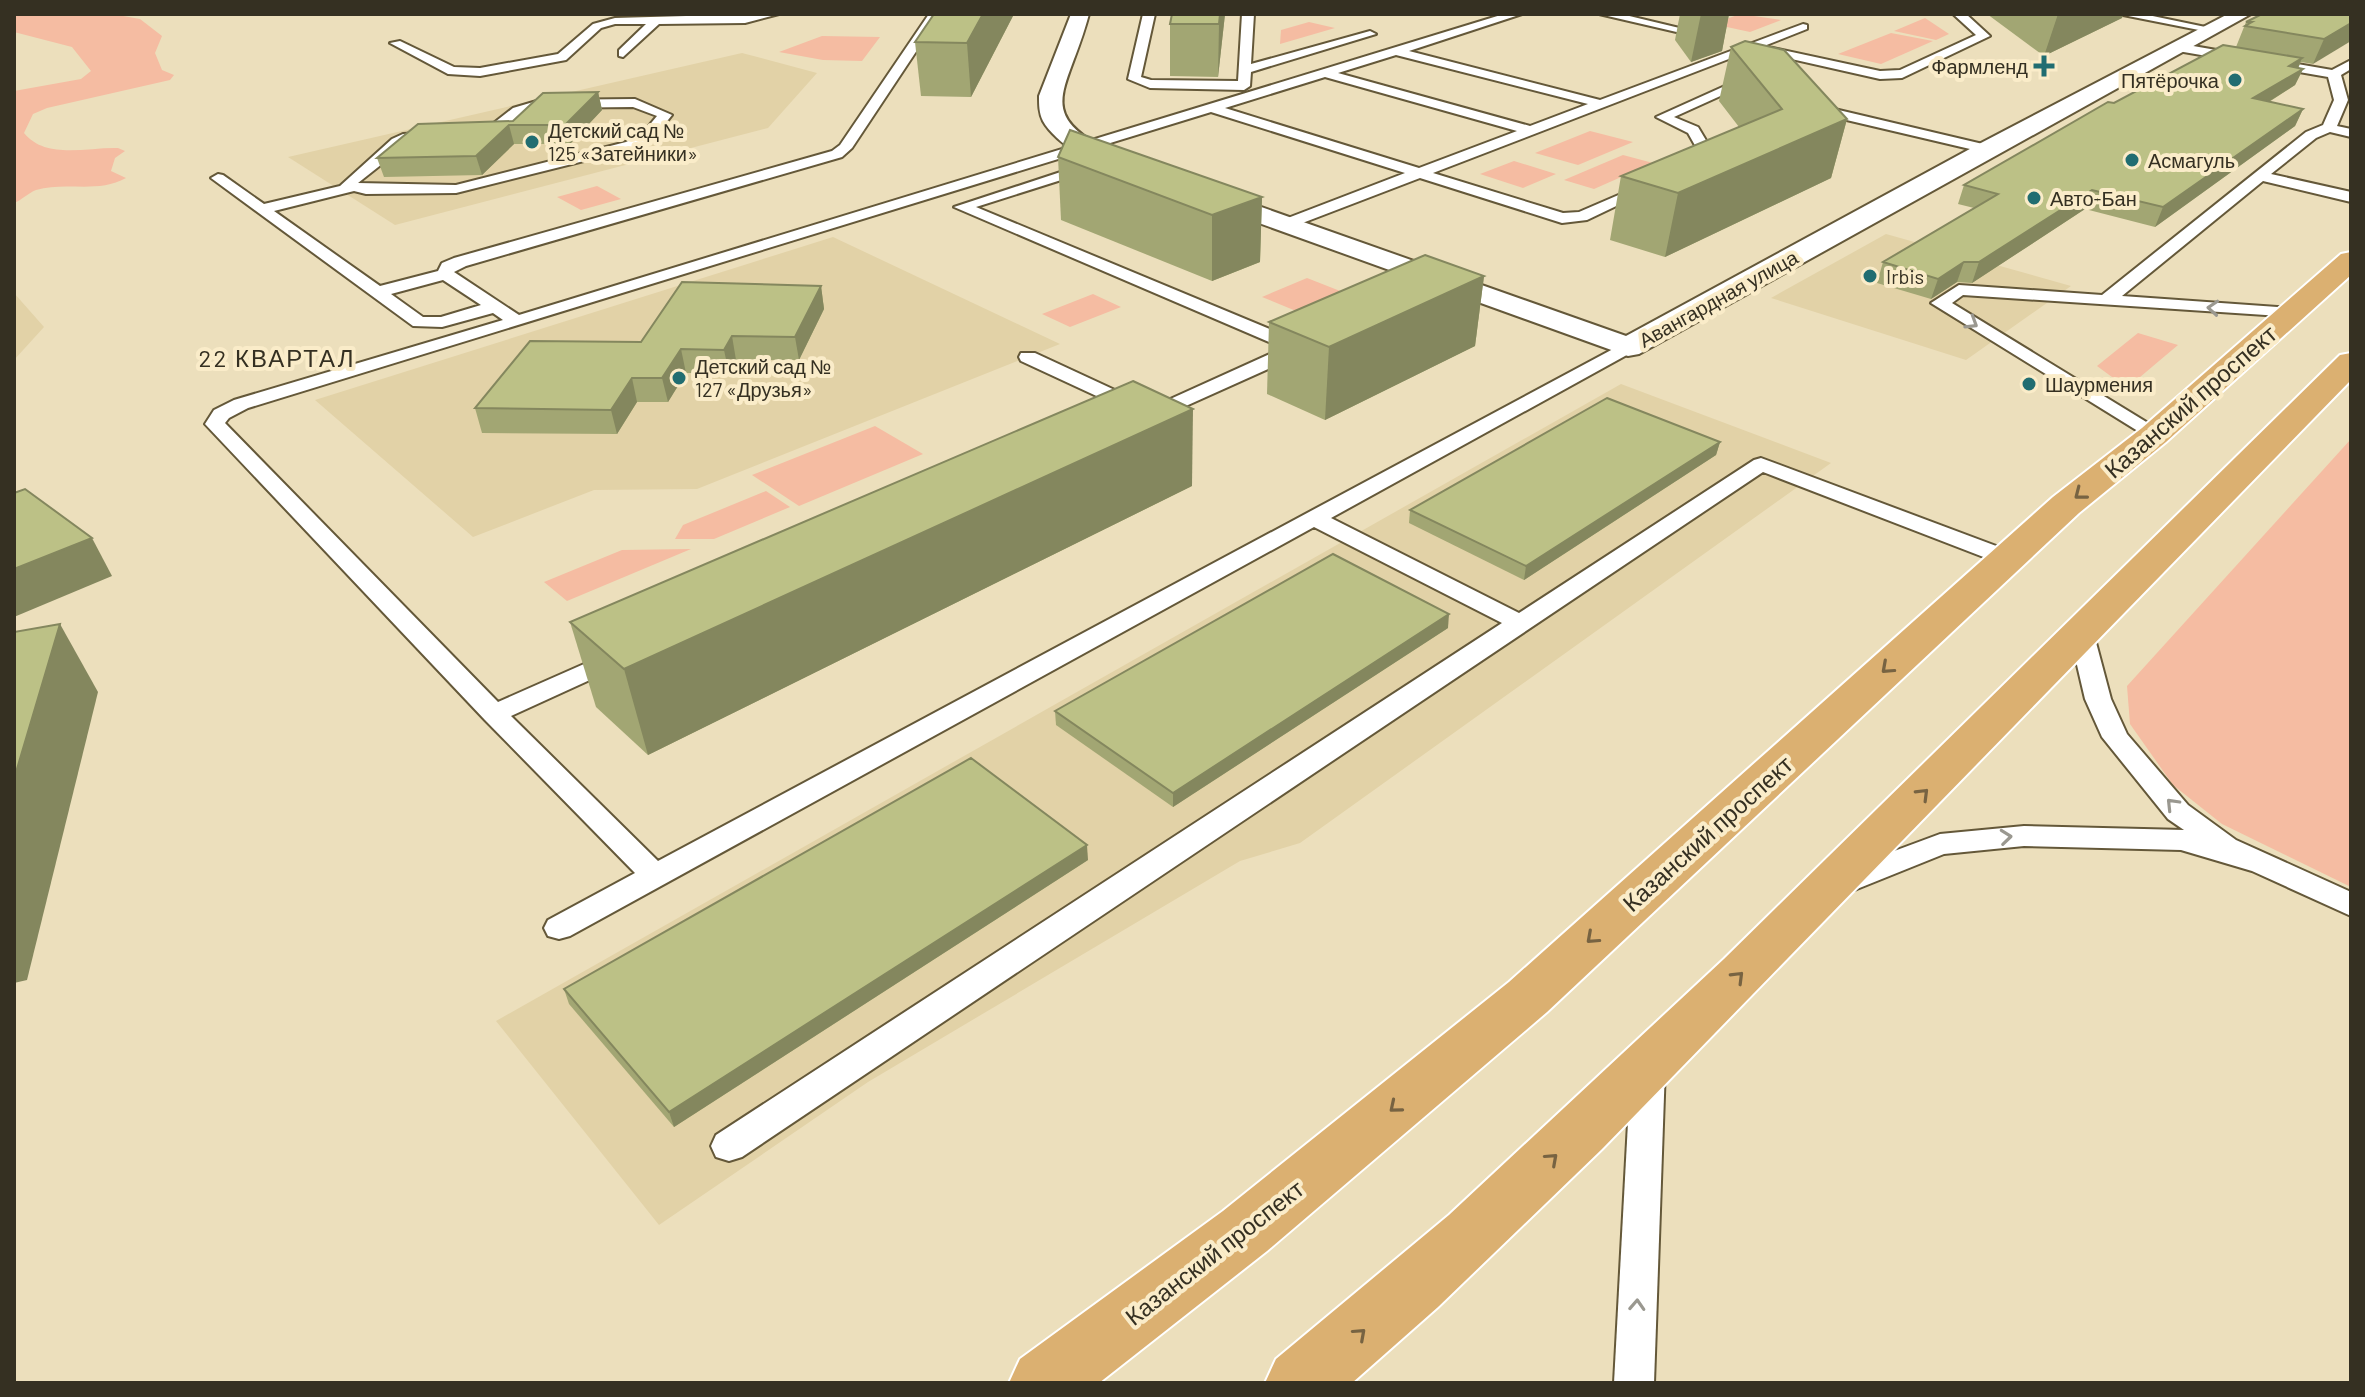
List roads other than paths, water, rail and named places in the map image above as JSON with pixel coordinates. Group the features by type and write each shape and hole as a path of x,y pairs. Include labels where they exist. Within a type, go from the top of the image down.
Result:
{"main road":[{"name":"Казанский проспект","path":"1044,1383 1245,1231 1528,997 2066,505 2154,435 2351,260"},
{"path":"1300,1383 1353,1340 1573,1140 2082,635 2351,362"}],"street":[{"path":"1080,14 1049,98 1052,117 1068,136 1084,147 1139,172"},
{"name":"Авангардная улица","path":"1183,188 1628,347 1987,149 2242,14"}],"lane":[{"path":"396,43 452,71 480,72 562,57 597,26 605,23 745,20 773,14"},
{"path":"445,274 448,267 460,262 837,154 845,148 935,14"},
{"path":"1149,14 1134,79 1150,84 1243,92"},
{"path":"1243,92 1248,14"},
{"path":"656,876 494,714 215,424 221,414 241,404 1212,108 1243,92 1325,73 1516,14"},
{"path":"1605,14 1880,75 1898,75 1984,36 1959,14"},
{"path":"2124,14 2209,29"},
{"path":"623,53 657,20"},
{"path":"1286,224 1803,27"},
{"path":"1245,70 1370,34"},
{"path":"2176,47 2334,74 2351,64"},
{"path":"1396,51 1602,104"},
{"path":"1325,73 1531,131"},
{"path":"2329,128 2341,100 2334,74"},
{"path":"1212,108 1571,219 1670,178 1709,157 1691,129 1663,117 1739,90 1677,75"},
{"path":"261,209 349,188 461,189 638,143 665,115 635,103 531,106 518,111 490,133 415,136 402,140 348,182 349,188"},
{"path":"1792,103 1987,149"},
{"path":"2106,300 2263,177 2311,135 2329,128 2351,133"},
{"path":"1109,160 962,207 1306,345 1123,428"},
{"path":"2263,177 2351,197"},
{"path":"218,178 419,322 442,322 495,307"},
{"path":"379,292 445,274 517,321"},
{"path":"1419,294 1448,281"},
{"path":"2154,435 1940,303 1959,290 2291,313"},
{"path":"559,928 1628,347"},
{"path":"1028,357 1152,415"},
{"path":"729,1146 1761,464 2007,558"},
{"path":"1314,518 1520,623"},
{"path":"2082,635 2098,699 2115,737 2141,772 2178,812 2226,847 2351,905"},
{"path":"494,714 637,649"},
{"path":"1826,891 1873,868 1940,844 2024,836 2182,840 2259,863"},
{"path":"1634,1383 1648,1065"}],"place":[{"name":"Фармленд","path":"2044,66"},
{"name":"Пятёрочка","path":"2235,80"},
{"name":"Детский сад № 125 «Затейники»","path":"532,142"},
{"name":"Асмагуль","path":"2132,160"},
{"name":"Авто-Бан","path":"2034,198"},
{"name":"Irbis","path":"1870,276"},
{"name":"Детский сад № 127 «Друзья»","path":"679,378"},
{"name":"Шаурмения","path":"2029,384"}],"district":[{"name":"22 КВАРТАЛ","path":"277,357"}]}
